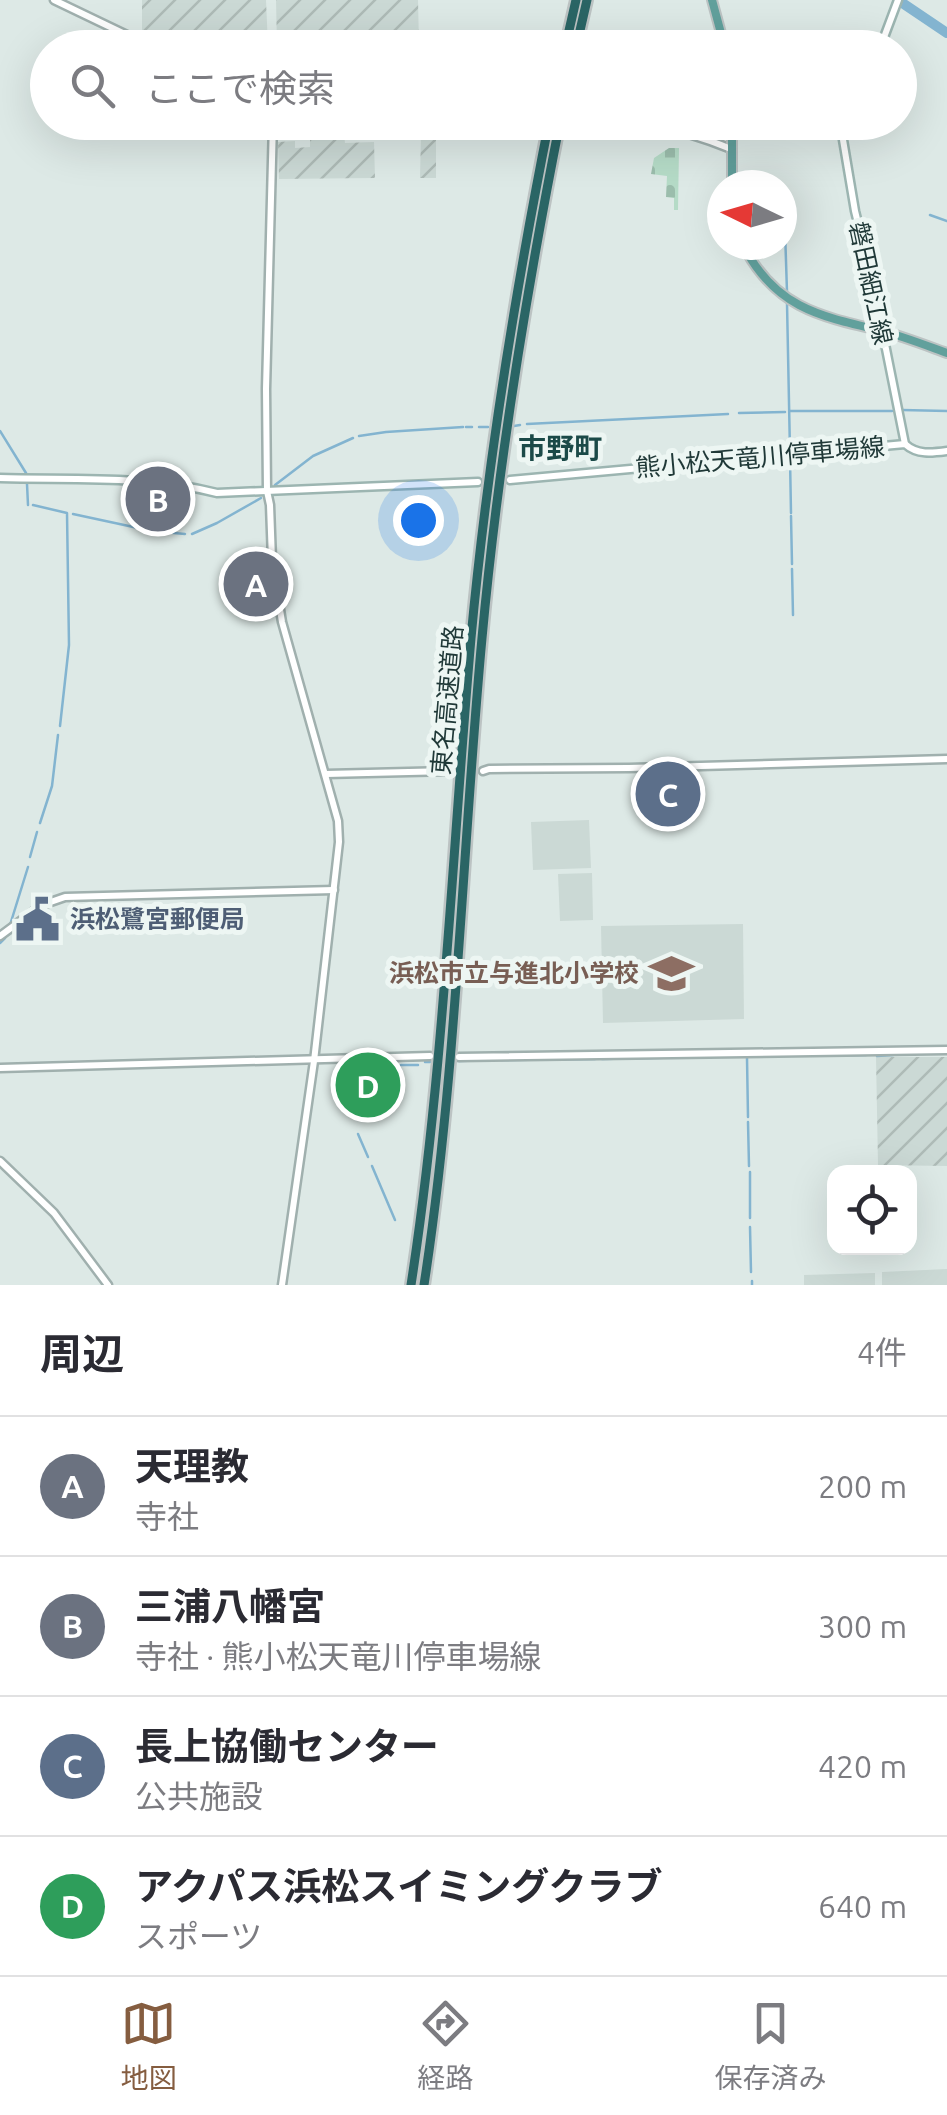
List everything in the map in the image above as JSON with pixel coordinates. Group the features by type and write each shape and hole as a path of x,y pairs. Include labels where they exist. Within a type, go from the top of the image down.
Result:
{"highway":[{"path":"569,30 576,0"},
{"path":"580,30 587,0"},
{"name":"東名高速道路","path":"412,1285 458,881 471,639 487,491 545,140"},
{"name":"東名高速道路","path":"459,867 497,492 521,332 561,140"},
{"name":"東名高速道路","path":"424,1285 458,980 458,881"}],"main road":[{"path":"712,0 720,30"},
{"path":"732,140 732,170"},
{"path":"752,260 771,286 813,313 947,353"}],"street":[{"path":"54,0 116,30"},
{"path":"887,30 898,0"},
{"path":"272,140 266,374 272,560 282,622 326,774 339,842 314,1061 282,1285"},
{"path":"709,140 732,148"},
{"name":"磐田細江線","path":"843,140 905,444"},
{"name":"熊小松天竜川停車場線","path":"510,480 905,444 921,452 947,452"},
{"path":"0,478 150,482 187,485 217,493 478,482"},
{"path":"483,771 947,759"},
{"path":"326,774 450,772"},
{"path":"5,933 42,904 78,896 334,890"},
{"path":"459,1057 947,1050"},
{"path":"0,1068 430,1056"},
{"path":"0,1161 54,1213 108,1285"}],"shaded area":[{"path":"142,0 266,0 267,30 142,30"},
{"path":"276,0 418,0 419,30 277,30"},
{"path":"310,140 374,142 375,178 279,179 278,142 295,141 295,148 310,147"},
{"path":"421,140 436,140 436,178 420,178"},
{"path":"589,820 591,868 533,870 531,822"},
{"path":"592,873 593,920 560,921 558,874"},
{"name":"浜松市立与進北小学校","path":"743,924 744,1019 603,1023 601,926"},
{"path":"876,1057 947,1057 947,1166 878,1165"},
{"path":"947,1269 947,1285 882,1285 882,1272"},
{"path":"875,1273 875,1285 804,1285 804,1275"}],"green space":[{"path":"669,148 679,148 678,210 674,210 674,198 666,197 667,176 651,174 654,158"}],"waterway":[{"path":"898,0 947,33"},
{"path":"930,215 947,221"},
{"path":"786,260 787,292"},
{"path":"787,303 790,452"},
{"path":"902,410 947,411"},
{"path":"790,411 892,411"},
{"path":"739,413 785,412"},
{"path":"527,424 728,414"},
{"path":"514,426 520,425"},
{"path":"359,436 463,427"},
{"path":"466,427 472,427"},
{"path":"479,427 488,427"},
{"path":"0,431 26,473"},
{"path":"275,485 313,456 353,438"},
{"path":"790,458 791,513"},
{"path":"27,484 28,505"},
{"path":"192,534 261,498"},
{"path":"33,505 67,513 69,645 60,726"},
{"path":"73,514 185,534"},
{"path":"791,516 792,564"},
{"path":"792,569 793,615"},
{"path":"40,823 52,786 58,735"},
{"path":"30,857 37,832"},
{"path":"10,925 28,867"},
{"path":"0,943 8,932"},
{"path":"754,1056 866,1055"},
{"path":"877,1056 893,1055"},
{"path":"602,1059 747,1056"},
{"path":"747,1058 748,1117"},
{"path":"501,1060 595,1059"},
{"path":"459,1061 493,1060"},
{"path":"425,1062 430,1062"},
{"path":"401,1065 418,1065"},
{"path":"748,1122 749,1166"},
{"path":"358,1134 368,1157"},
{"path":"372,1166 395,1220"},
{"path":"750,1172 750,1218"},
{"path":"750,1227 751,1272"}],"place":[{"name":"三浦八幡宮","path":"158,499"},
{"name":"天理教","path":"256,584"},
{"name":"長上協働センター","path":"668,794"},
{"name":"浜松鷺宮郵便局","path":"37,919"},
{"name":"浜松市立与進北小学校","path":"672,973"},
{"name":"アクパス浜松スイミングクラブ","path":"368,1085"}],"district":[{"name":"市野町","path":"560,448"}]}
